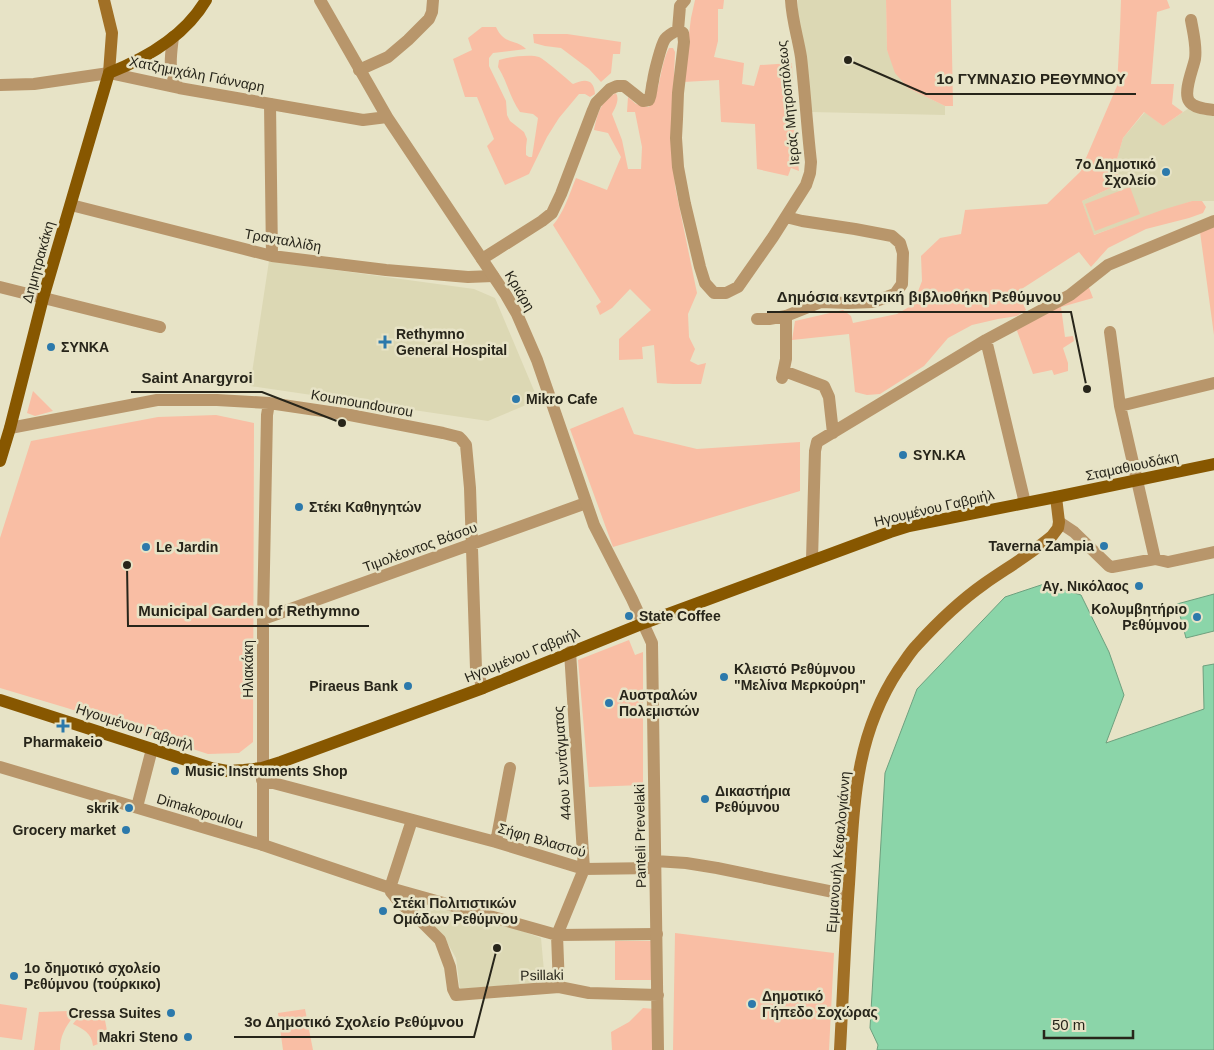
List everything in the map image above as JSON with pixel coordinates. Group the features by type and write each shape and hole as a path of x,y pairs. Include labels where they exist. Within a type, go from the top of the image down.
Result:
{"main road":[{"path":"104,0 112,33 110,73 132,64 173,37 195,16 206,0"},
{"name":"Δημητρακάκη","path":"0,461 5,429 110,73"},
{"name":"Σταμαθιουδάκη","path":"1056,497 1214,464"},
{"path":"1056,497 1059,522"},
{"name":"Ηγουμένου Γαβριήλ","path":"0,700 218,770 262,774 304,754 483,688 644,622 865,540 909,526 1056,497"},
{"name":"Εμμανουήλ Κεφαλογιάννη","path":"840,1050 854,804 859,769 875,714 888,687 916,646 978,588 1052,536 1058,528 1059,522"}],"street":[{"name":"Κριάρη","path":"320,0 387,118 513,306 527,336 594,525 644,622"},
{"path":"359,70 388,57 422,27 433,9 433,0"},
{"name":"Ιεράς Μητροπόλεως","path":"678,30 683,33 684,42 678,93 676,138 678,167 685,204 705,283 714,293 726,293 738,287 786,217 806,185 810,173 811,162 802,70 792,11 792,0"},
{"path":"482,259 552,213 596,103 610,89 624,86 643,101 649,100 652,93 652,82 656,65 665,39 678,30 679,2"},
{"path":"1191,20 1196,57 1187,91 1187,99 1192,105 1214,110"},
{"path":"173,37 172,75 174,82 179,88"},
{"name":"Χατζημιχάλη Γιάνναρη","path":"0,85 34,84 110,73 179,88 363,120 387,118"},
{"path":"270,104 272,256"},
{"name":"Τρανταλλίδη","path":"71,204 272,256 386,270 468,277 493,276"},
{"path":"757,319 786,316 821,302 874,302 895,294 902,284 903,254 900,243 892,236 786,217"},
{"path":"812,560 815,451 817,442 986,340 1070,295 1108,265 1214,221"},
{"path":"0,287 160,327"},
{"path":"786,316 786,359 783,375 824,386 829,397 833,433"},
{"path":"1110,332 1120,406 1155,559"},
{"path":"986,340 1025,503"},
{"path":"1120,406 1214,383"},
{"name":"Koumoundourou","path":"5,429 157,400 217,400 269,403 350,415 443,433 459,437 466,445 472,545"},
{"name":"Ηλιακάκη","path":"263,845 263,619 266,415 269,403"},
{"name":"Τιμολέοντος Βάσου","path":"263,619 586,503"},
{"path":"1059,522 1074,532 1109,566 1155,559 1168,562 1214,552"},
{"path":"472,545 476,669 483,688"},
{"name":"Panteli Prevelaki","path":"644,622 653,647 658,1050"},
{"name":"44ου Συντάγματος","path":"558,987 557,935 584,869 570,652"},
{"path":"137,807 152,749"},
{"name":"Dimakopoulou","path":"0,766 263,845 390,888 557,935 657,934"},
{"path":"496,842 510,768"},
{"name":"Σήφη Βλαστού","path":"262,774 412,820 496,842 584,869 686,863 717,868 848,900"},
{"path":"390,888 412,820"},
{"name":"Psillaki","path":"390,888 400,903 440,940 450,967 453,989 456,995 558,987 590,992 658,995"}],"shaded area":[{"path":"695,0 724,0 723,9 718,9 718,41 714,57 744,63 742,84 754,86 760,65 792,63 794,129 799,171 791,168 788,176 757,169 755,124 721,122 719,80 683,82"},
{"path":"798,0 886,0 887,50 908,88 945,106 945,115 811,112 798,18"},
{"path":"886,0 951,0 953,106 945,106 908,88 895,73 887,50"},
{"path":"1121,0 1167,0 1170,8 1157,12 1151,84 1174,84 1172,104 1183,112 1163,126 1144,112 1123,138 1117,159 1119,159 1117,185 1082,201 1094,235 1192,201 1202,201 1206,207 1203,213 1146,229 1108,248 1091,267 1079,252 1017,292 1026,310 1017,316 972,325 948,338 924,366 880,394 867,395 855,392 849,334 792,340 795,321 843,310 851,316 853,323 897,314 909,307 917,294 922,281 921,256 940,238 961,234 965,210 1047,204 1080,172 1117,86"},
{"path":"482,27 496,27 503,37 526,49 493,53 489,58 489,66 506,101 507,115 510,121 524,132 527,139 526,155 529,157 532,157 538,118 533,114 520,112 498,67 499,60 519,56 539,57 573,84 581,81 590,82 593,85 595,94 590,97 585,94 579,94 559,118 547,137 529,174 505,185 487,146 494,139 477,97 465,97 453,59 472,50 468,38"},
{"path":"533,34 567,34 621,42 620,54 613,54 611,73 601,82 589,69 561,48 534,43"},
{"path":"669,48 673,48 675,52 672,126 675,186 697,293 688,314 689,337 695,349 690,361 698,365 706,363 701,384 657,383 654,345 642,347 643,359 619,360 619,339 651,310 630,289 612,308 600,315 596,306 601,302 553,225 563,209 576,178 607,190 621,157 608,133 594,130 603,104 616,93 616,107 612,114 622,140 628,169 641,169 642,147 635,112 627,112 628,97 636,104 649,107 656,93 663,63"},
{"name":"7ο Δημοτικό Σχολείο","path":"1189,108 1214,113 1214,201 1192,201 1093,235 1082,201 1117,185 1117,159 1123,138 1145,112 1163,126"},
{"path":"1130,187 1140,214 1095,231 1085,204"},
{"path":"1214,227 1214,335 1200,232"},
{"name":"Rethymno General Hospital","path":"269,261 474,289 495,298 538,400 488,421 250,386"},
{"path":"1088,285 1093,298 1061,307 1065,337 1073,336 1074,341 1063,348 1068,363 1068,371 1054,375 1052,370 1033,374 1016,328"},
{"path":"33,391 53,411 35,416 27,413"},
{"path":"623,407 634,434 697,449 800,442 800,491 613,547 570,429"},
{"path":"216,415 254,423 253,742 239,753 208,754 0,688 0,538 31,441 158,417"},
{"path":"1044,584 1081,595 1109,652 1124,695 1106,743 1204,709 1203,666 1214,664 1214,1050 877,1050 878,1045 870,1028 885,773 917,689 1005,597"},
{"name":"Κολυμβητήριο Ρεθύμνου","path":"1214,594 1214,631 1186,638 1177,604"},
{"path":"629,640 635,655 643,652 643,785 589,787 578,660"},
{"path":"419,899 541,938 545,982 460,989 456,958 444,937 415,908"},
{"name":"Δημοτικό Γήπεδο Σοχώρας","path":"675,933 834,953 829,1050 673,1050"},
{"path":"615,941 651,941 651,980 615,980"},
{"path":"0,1004 27,1008 22,1040 0,1037"},
{"path":"643,1008 654,1009 654,1050 612,1050 611,1032 629,1022"},
{"path":"305,1009 313,1050 283,1050 278,1013"},
{"path":"69,1011 73,1017 64,1032 60,1050 34,1050 39,1012"},
{"path":"96,1011 102,1012 104,1015 108,1040 93,1046 89,1035 73,1024 81,1013 92,1016"}],"place":[{"name":"1ο ΓΥΜΝΑΣΙΟ ΡΕΘΥΜΝΟΥ","path":"848,60"},
{"name":"7ο Δημοτικό Σχολείο","path":"1166,172"},
{"name":"Rethymno General Hospital","path":"385,342"},
{"name":"ΣΥΝΚΑ","path":"51,347"},
{"name":"Δημόσια κεντρική βιβλιοθήκη Ρεθύμνου","path":"1087,389"},
{"name":"Mikro Cafe","path":"516,399"},
{"name":"Saint Anargyroi","path":"342,423"},
{"name":"SYN.KA","path":"903,455"},
{"name":"Στέκι Καθηγητών","path":"299,507"},
{"name":"Taverna Zampia","path":"1104,546"},
{"name":"Le Jardin","path":"146,547"},
{"name":"Municipal Garden of Rethymno","path":"127,565"},
{"name":"Αγ. Νικόλαος","path":"1139,586"},
{"name":"State Coffee","path":"629,616"},
{"name":"Κολυμβητήριο Ρεθύμνου","path":"1197,617"},
{"name":"Κλειστό Ρεθύμνου \"Μελίνα Μερκούρη\"","path":"724,677"},
{"name":"Piraeus Bank","path":"408,686"},
{"name":"Αυστραλών Πολεμιστών","path":"609,703"},
{"name":"Pharmakeio","path":"63,726"},
{"name":"Music Instruments Shop","path":"175,771"},
{"name":"Δικαστήρια Ρεθύμνου","path":"705,799"},
{"name":"skrik","path":"129,808"},
{"name":"Grocery market","path":"126,830"},
{"name":"Στέκι Πολιτιστικών Ομάδων Ρεθύμνου","path":"383,911"},
{"name":"3ο Δημοτικό Σχολείο Ρεθύμνου","path":"497,948"},
{"name":"1ο δημοτικό σχολείο Ρεθύμνου (τούρκικο)","path":"14,976"},
{"name":"Δημοτικό Γήπεδο Σοχώρας","path":"752,1004"},
{"name":"Cressa Suites","path":"171,1013"},
{"name":"Makri Steno","path":"188,1037"}]}
